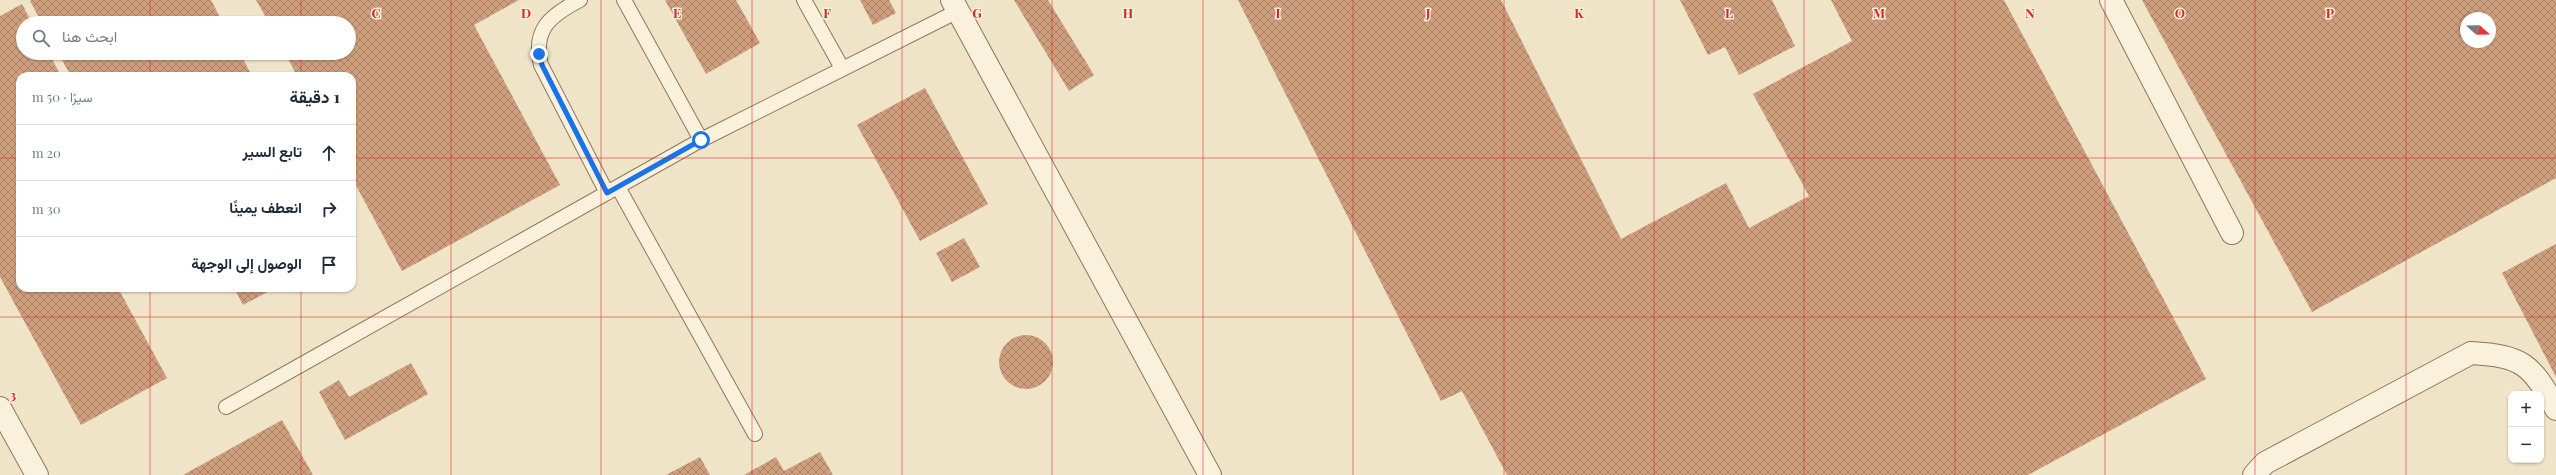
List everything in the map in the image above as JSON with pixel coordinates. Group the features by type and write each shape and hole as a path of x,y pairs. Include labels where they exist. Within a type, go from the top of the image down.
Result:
{"street":[{"path":"2111,0 2232,233"},
{"path":"955,6 1210,475"},
{"path":"2254,475 2265,463 2471,353 2498,355 2526,364 2545,389 2556,409"},
{"path":"0,408 36,475"}],"lane":[{"path":"580,0 553,16 546,24 540,39 539,54 542,65 612,190 755,434"},
{"path":"624,0 701,140"},
{"path":"804,0 842,68"},
{"path":"226,407 701,140 842,68 955,6"}],"building":[{"path":"211,0 219,16 38,16 30,1"},
{"path":"256,0 519,0 474,25 560,185 402,271 356,185 356,72 295,72 289,60 356,60 356,16 265,16"},
{"path":"665,0 736,0 760,43 706,74"},
{"path":"860,0 889,0 896,13 873,25"},
{"path":"1014,0 1048,0 1094,75 1069,91"},
{"path":"1238,0 1501,0 1621,239 1726,183 1749,228 1809,196 1753,94 1852,41 1831,0 2004,0 2206,379 2028,475 1507,475 1462,391 1441,401"},
{"path":"1680,0 1772,0 1795,46 1739,75 1725,47 1708,55"},
{"path":"2142,0 2556,0 2556,178 2312,312"},
{"path":"22,4 28,16 16,16 16,60 53,60 59,72 16,72 16,292 120,292 167,378 81,425 0,277 0,16"},
{"path":"62,60 244,60 250,72 69,72"},
{"path":"925,88 988,204 920,241 857,125"},
{"path":"964,238 980,267 952,282 936,253"},
{"path":"2556,244 2556,377 2502,273"},
{"path":"236,292 267,292 243,305"},
{"path":"1021,335 1031,335 1041,339 1049,347 1053,357 1053,367 1049,377 1041,385 1031,389 1021,389 1011,385 1003,377 999,367 999,357 1003,347 1011,339"},
{"path":"411,363 428,394 345,440 319,392 339,380 349,397"},
{"path":"282,420 313,475 183,475"},
{"path":"820,452 833,475 744,475 776,457 784,471"},
{"path":"700,457 710,475 666,475"}],"route":[{"path":"539,54 542,65 607,193 701,140"}]}
